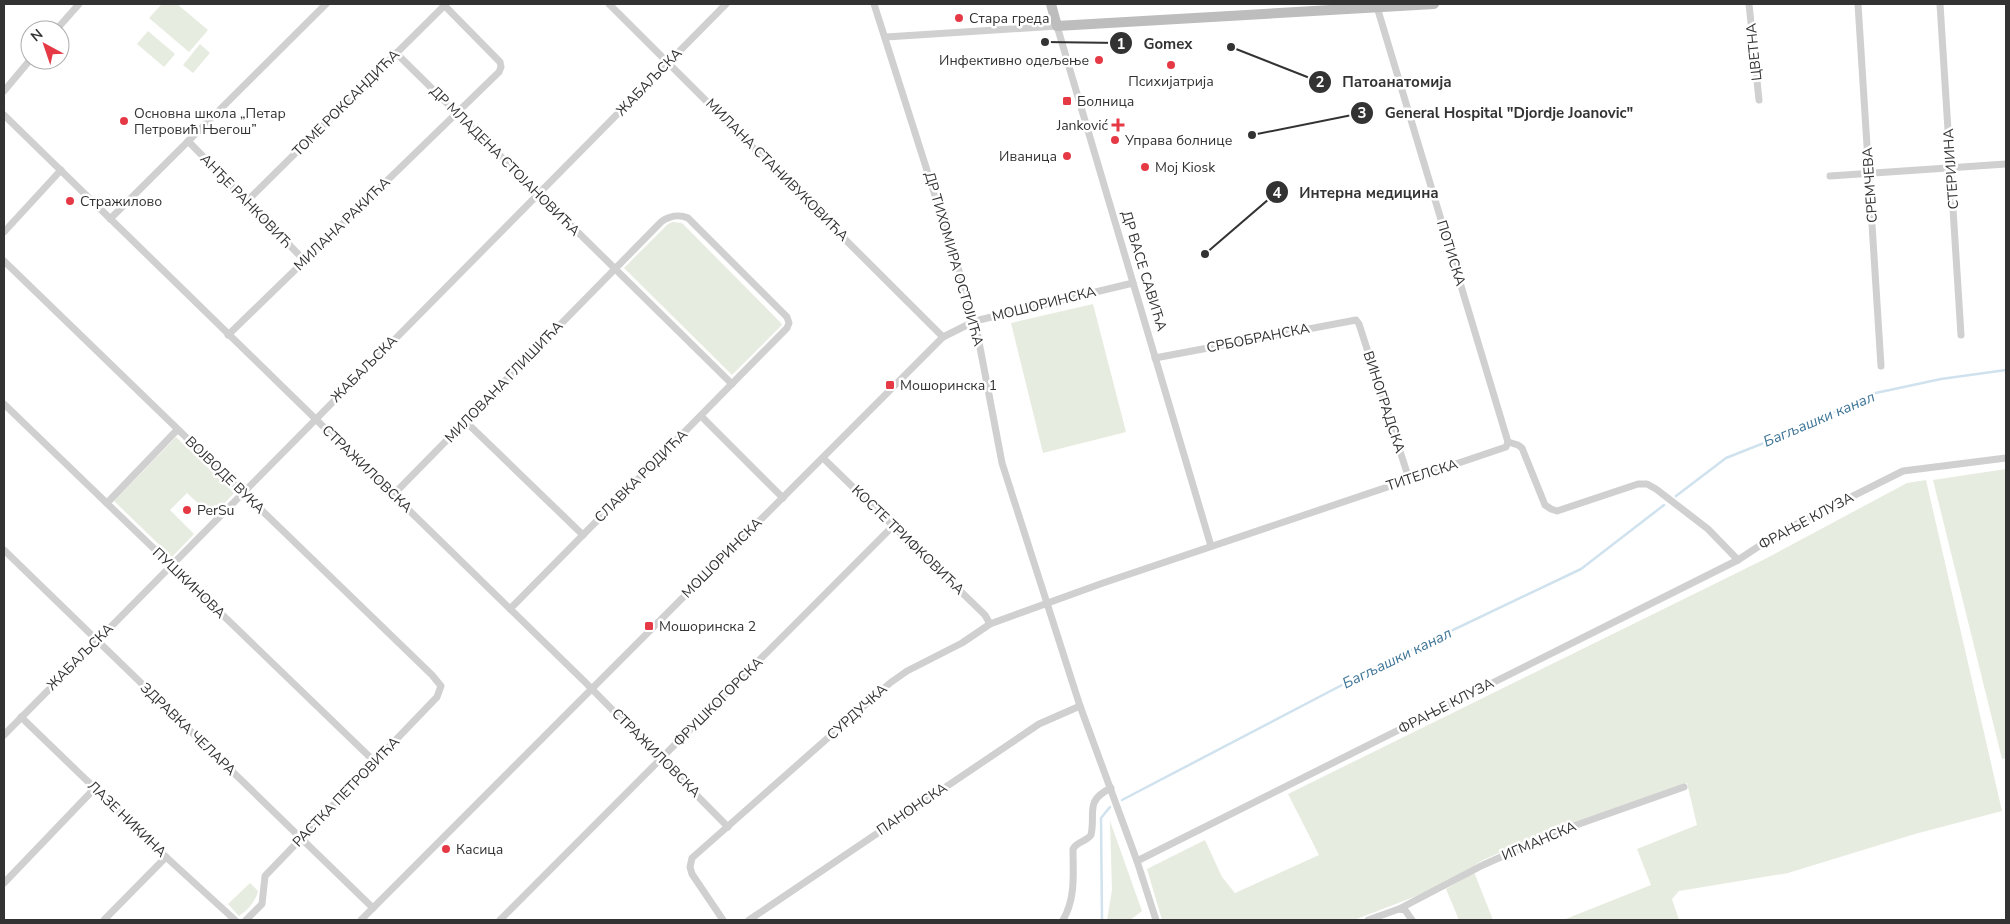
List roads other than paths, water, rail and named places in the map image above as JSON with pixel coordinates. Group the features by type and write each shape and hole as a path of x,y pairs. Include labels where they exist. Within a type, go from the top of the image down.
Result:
{"street":[{"path":"65,20 79,4"},
{"path":"110,219 326,4"},
{"name":"ТОМЕ РОКСАНДИЋА","path":"247,201 444,4"},
{"name":"МИЛАНА РАКИЋА","path":"228,335 498,72 502,64 444,4"},
{"name":"МИЛАНА СТАНИВУКОВИЋА","path":"609,4 943,337"},
{"name":"ЖАБАЉСКА","path":"4,735 726,4"},
{"name":"ДР ТИХОМИРА ОСТОЈИЋА","path":"874,4 975,321 1002,463 1046,604"},
{"name":"ДР ВАСЕ САВИЋА","path":"1051,4 1211,546"},
{"path":"886,37 1434,4"},
{"name":"ЦВЕТНА","path":"1749,4 1759,100"},
{"name":"СРЕМЧЕВА","path":"1858,4 1881,366"},
{"name":"СТЕРИЈИНА","path":"1940,4 1961,335"},
{"name":"ПОТИСКА","path":"1377,7 1508,442"},
{"name":"ДР МЛАДЕНА СТОЈАНОВИЋА","path":"396,53 732,384"},
{"path":"4,91 22,70"},
{"name":"СТРАЖИЛОВСКА","path":"4,114 228,335 592,688 728,827"},
{"name":"АНЂЕ РАНКОВИЋ","path":"188,141 304,260"},
{"path":"1830,176 2006,164"},
{"path":"4,232 61,170"},
{"name":"СЛАВКА РОДИЋА","path":"510,609 787,328 789,323 787,317 688,218 683,216 672,216 661,222 615,269"},
{"name":"ВОЈВОДЕ ВУКА","path":"4,261 432,675 440,683 440,692"},
{"name":"МИЛОВАНА ГЛИШИЋА","path":"393,495 615,269"},
{"name":"МОШОРИНСКА","path":"361,920 943,337 975,321 1133,283"},
{"name":"СРБОБРАНСКА","path":"1155,358 1353,319 1359,324"},
{"name":"ВИНОГРАДСКА","path":"1359,324 1409,480"},
{"name":"ПУШКИНОВА","path":"4,404 375,762"},
{"path":"701,416 783,498"},
{"path":"465,421 583,535"},
{"path":"107,503 177,430"},
{"path":"1508,442 1522,448 1545,505 1551,509 1557,510 1638,484 1647,484 1708,529 1738,560"},
{"name":"ТИТЕЛСКА","path":"1046,604 1211,546 1506,447 1508,442"},
{"name":"КОСТЕ ТРИФКОВИЋА","path":"823,458 985,614 990,624"},
{"name":"ФРАЊЕ КЛУЗА","path":"1137,861 1738,560 1779,533 1903,471 2006,458"},
{"name":"ФРУШКОГОРСКА","path":"500,920 894,526"},
{"name":"ЗДРАВКА ЧЕЛАРА","path":"4,550 373,908"},
{"path":"1046,604 1156,920"},
{"name":"СУРДУЧКА","path":"723,920 692,874 690,868 692,858 890,683 907,671 962,643 990,624 1046,604"},
{"name":"РАСТКА ПЕТРОВИЋА","path":"246,920 260,907 265,876 440,692"},
{"name":"ПАНОНСКА","path":"749,920 1039,724 1080,706"},
{"name":"ЛАЗЕ НИКИНА","path":"21,717 166,857 235,920"},
{"name":"ИГМАНСКА","path":"1368,920 1399,909 1408,902 1483,865 1562,830 1684,787"},
{"path":"4,883 95,788"},
{"path":"1063,920 1068,912 1072,897 1074,846 1089,838 1092,830 1092,806 1098,796 1111,788"},
{"path":"104,920 166,857"},
{"path":"1399,909 1405,910 1412,920"}],"waterway":[{"name":"Багљашки канал","path":"1676,496 1726,458 1804,427 1871,394 1941,379 2006,370"},
{"name":"Багљашки канал","path":"1122,800 1386,662 1581,569 1664,505"},
{"name":"Багљашки канал","path":"1102,920 1101,818 1110,807"}],"place":[{"name":"Стара греда","path":"959,18"},
{"name":"Gomex","path":"1045,42"},
{"name":"Патоанатомија","path":"1231,47"},
{"name":"Инфективно одељење","path":"1099,60"},
{"name":"Психијатрија","path":"1171,65"},
{"name":"Болница","path":"1067,101"},
{"name":"Основна школа „Петар Петровић Његош”","path":"124,121"},
{"name":"Janković","path":"1118,125"},
{"name":"General Hospital \"Djordje Joanovic\"","path":"1252,135"},
{"name":"Управа болнице","path":"1115,140"},
{"name":"Иваница","path":"1067,156"},
{"name":"Moj Kiosk","path":"1145,167"},
{"name":"Стражилово","path":"70,201"},
{"name":"Интерна медицина","path":"1205,254"},
{"name":"Мошоринска 1","path":"890,385"},
{"name":"PerSu","path":"187,510"},
{"name":"Мошоринска 2","path":"649,626"},
{"name":"Касица","path":"446,849"}]}
